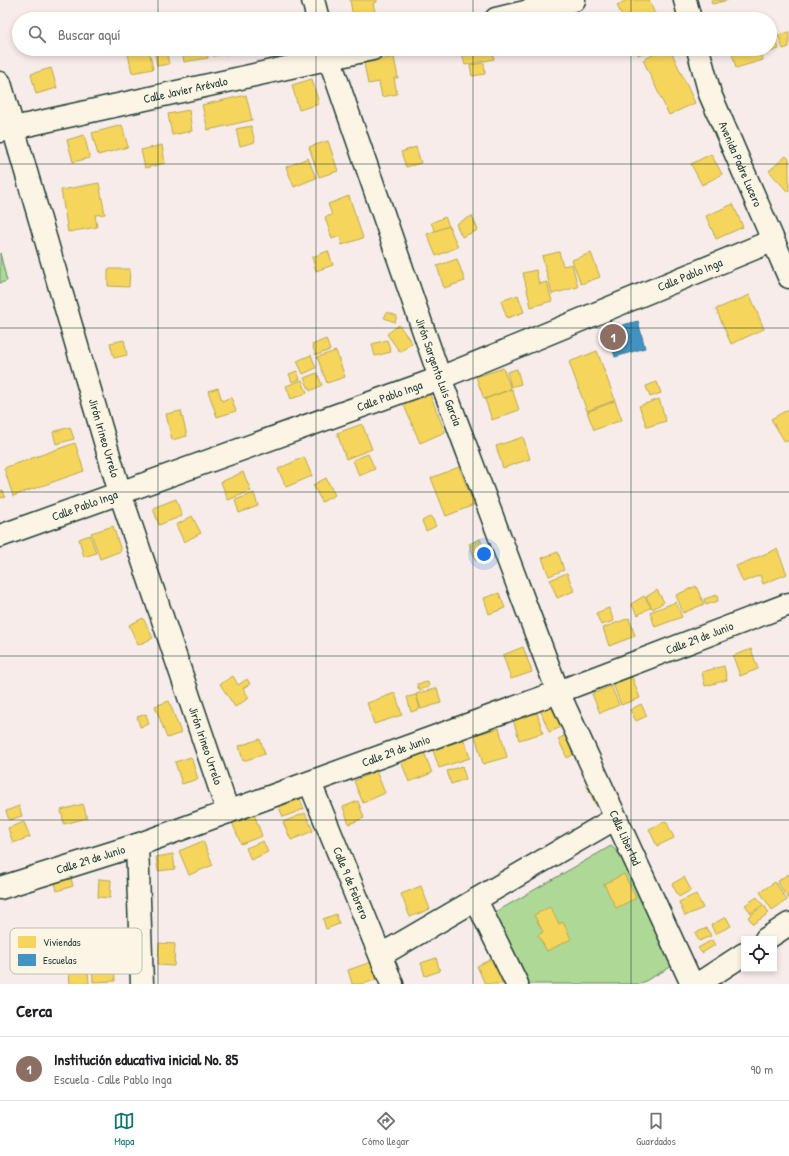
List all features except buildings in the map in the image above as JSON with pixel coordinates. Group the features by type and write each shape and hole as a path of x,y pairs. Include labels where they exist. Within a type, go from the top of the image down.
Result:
{"street":[{"path":"313,0 316,12"},
{"path":"525,12 574,0"},
{"path":"685,0 688,12"},
{"name":"Calle Javier Arévalo","path":"7,130 319,56"},
{"name":"Jirón Sargento Luis García","path":"328,56 440,378 558,692"},
{"name":"Avenida Padre Lucero","path":"700,56 710,94 760,206 772,241 789,277"},
{"name":"Jirón Irineo Urrelo","path":"0,83 7,130 120,493 228,812"},
{"name":"Calle Pablo Inga","path":"0,536 440,378 772,241"},
{"name":"Calle 29 de Junio","path":"0,888 137,845 558,692 789,604"},
{"name":"Calle Libertad","path":"558,692 692,984"},
{"name":"Calle 9 de Febrero","path":"310,782 392,984"},
{"path":"381,955 616,818"},
{"path":"137,845 140,928"},
{"path":"476,900 517,984"},
{"path":"771,936 789,924"},
{"path":"698,984 741,956"},
{"path":"142,974 142,984"}],"green space":[{"path":"0,253 7,281 0,283"},
{"path":"611,846 620,854 676,964 640,984 530,984 494,913"}],"place":[{"name":"Institución educativa inicial No. 85","path":"613,337"}]}
